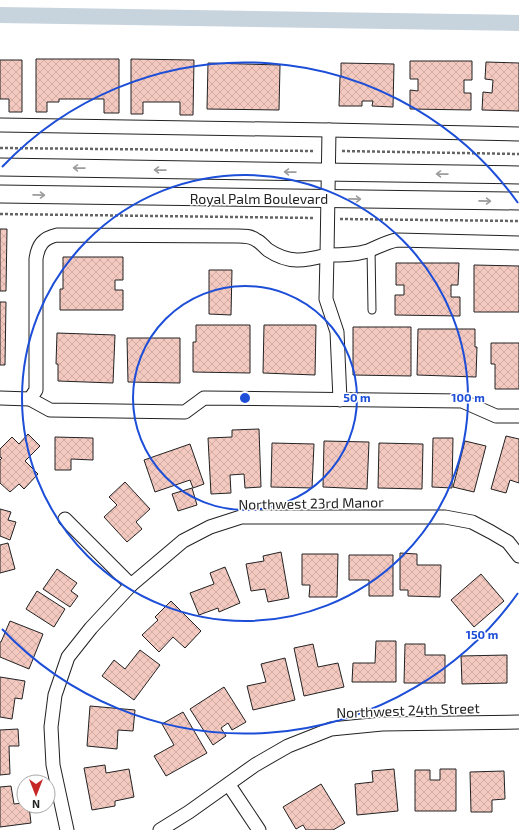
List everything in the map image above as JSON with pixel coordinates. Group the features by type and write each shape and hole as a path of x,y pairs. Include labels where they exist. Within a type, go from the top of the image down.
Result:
{"street":[{"path":"0,125 519,134"},
{"path":"328,130 329,172 326,299 337,332 340,400"},
{"name":"Royal Palm Boulevard","path":"0,167 519,175"},
{"name":"Royal Palm Boulevard","path":"0,194 519,201"},
{"path":"30,399 36,390 37,253 39,245 49,237 57,235 250,237 257,240 267,249 281,257 304,261 327,255 349,255 397,240 519,243"},
{"path":"0,398 30,399 50,410 185,412 204,398 462,401 496,416 519,416"},
{"name":"Northwest 23rd Manor","path":"68,830 53,765 51,727 56,695 68,658 91,628 131,585 183,541 210,527 241,517 445,517 472,522 491,532 508,542 519,556"},
{"path":"65,519 131,585"},
{"name":"Northwest 24th Street","path":"160,830 229,785 255,765 288,746 330,729 382,724 519,722"},
{"path":"229,785 259,830"}],"lane":[{"path":"371,249 372,310"}],"path":[{"path":"0,148 519,154"},
{"path":"0,214 519,221"}],"building":[{"path":"36,59 119,59 119,113 104,113 104,99 59,99 59,102 47,102 47,112 36,112"},
{"path":"131,59 194,60 193,115 180,115 180,102 143,102 143,114 131,114"},
{"path":"0,60 22,60 22,112 9,112 9,99 0,99"},
{"path":"410,61 472,61 472,80 464,80 464,93 471,93 471,110 410,109 410,90 418,91 418,79 410,79"},
{"path":"486,62 519,63 519,111 482,110 483,92 492,93 493,80 485,79"},
{"path":"208,63 280,65 279,110 207,109"},
{"path":"341,63 394,64 393,107 372,106 373,101 362,101 362,106 339,106"},
{"path":"0,229 7,229 6,291 0,291"},
{"path":"63,257 123,257 123,280 115,280 115,290 123,290 123,310 60,310 60,289 63,289"},
{"path":"396,263 459,263 458,285 451,285 451,297 460,297 460,316 395,315 395,295 404,295 404,285 396,285"},
{"path":"474,265 519,266 519,312 474,312"},
{"path":"209,270 232,270 231,315 209,314"},
{"path":"0,302 6,302 5,365 0,365"},
{"path":"196,325 250,325 250,373 193,372 193,342 196,342"},
{"path":"264,325 316,325 315,375 263,373"},
{"path":"353,327 411,327 411,376 353,375"},
{"path":"418,329 475,329 475,347 477,347 476,377 417,375"},
{"path":"57,333 115,335 113,383 58,381 58,364 56,364"},
{"path":"127,338 180,338 180,383 128,382"},
{"path":"491,343 519,343 519,389 495,389 495,364 491,364"},
{"path":"259,429 261,487 245,488 244,474 230,475 231,493 211,494 208,438 232,437 232,430"},
{"path":"28,434 40,446 25,461 38,474 24,489 19,484 10,492 0,483 0,460 2,458 0,457 0,449 12,437 19,444"},
{"path":"506,436 519,439 519,483 510,480 506,493 491,489"},
{"path":"55,437 93,438 93,460 71,459 71,470 55,470"},
{"path":"433,438 453,438 452,488 432,487"},
{"path":"324,441 369,442 367,489 323,487"},
{"path":"465,441 486,446 474,492 453,487"},
{"path":"272,443 314,444 312,488 271,487"},
{"path":"379,443 423,444 422,489 378,488"},
{"path":"190,444 204,484 193,488 190,480 155,492 144,460"},
{"path":"125,482 150,509 136,522 142,529 127,542 104,517 117,505 109,497"},
{"path":"192,488 197,505 178,511 172,494"},
{"path":"0,509 11,512 8,520 16,522 10,540 0,536"},
{"path":"8,543 15,569 0,573 0,545"},
{"path":"281,552 289,598 268,602 265,589 251,591 246,564 264,561 263,556"},
{"path":"400,553 417,554 417,565 441,565 440,597 408,596 408,590 400,590"},
{"path":"302,554 338,554 337,597 309,597 310,585 302,585"},
{"path":"349,555 393,555 393,596 369,596 369,580 349,580"},
{"path":"225,567 240,603 219,612 218,608 199,615 190,593 214,584 210,573"},
{"path":"57,569 77,583 71,591 78,596 70,607 43,589"},
{"path":"481,574 504,601 474,627 451,600"},
{"path":"37,591 65,609 54,627 26,609"},
{"path":"171,601 201,631 185,648 173,637 159,652 142,635 158,620 155,617"},
{"path":"10,621 43,634 29,669 0,657 0,642"},
{"path":"376,641 396,641 396,682 352,682 353,663 375,663"},
{"path":"313,644 318,667 338,663 344,687 304,696 294,648"},
{"path":"405,644 425,644 425,655 445,655 445,683 404,683"},
{"path":"140,650 160,665 134,700 102,676 114,660 125,669"},
{"path":"507,655 507,683 462,684 461,656"},
{"path":"285,658 295,700 253,710 247,686 266,682 261,664"},
{"path":"0,677 25,681 22,699 15,698 12,719 0,717"},
{"path":"224,687 246,722 232,730 228,723 221,728 226,736 213,745 190,709"},
{"path":"90,706 135,710 133,731 118,730 117,749 87,746"},
{"path":"183,712 207,753 166,776 154,756 174,745 162,724"},
{"path":"18,729 19,746 9,746 10,774 0,775 0,730"},
{"path":"105,765 106,773 129,769 134,797 115,801 115,806 92,810 84,768"},
{"path":"394,769 398,811 357,815 355,784 373,782 372,771"},
{"path":"440,769 456,769 456,811 415,811 415,770 430,770 430,780 440,780"},
{"path":"504,771 505,799 492,800 492,812 471,812 470,772"},
{"path":"321,784 345,823 333,830 306,830 303,825 296,829 283,807"},
{"path":"11,786 14,804 16,804 16,814 30,814 31,823 0,827 0,787"}],"waterway":[{"path":"0,15 519,23"}]}
